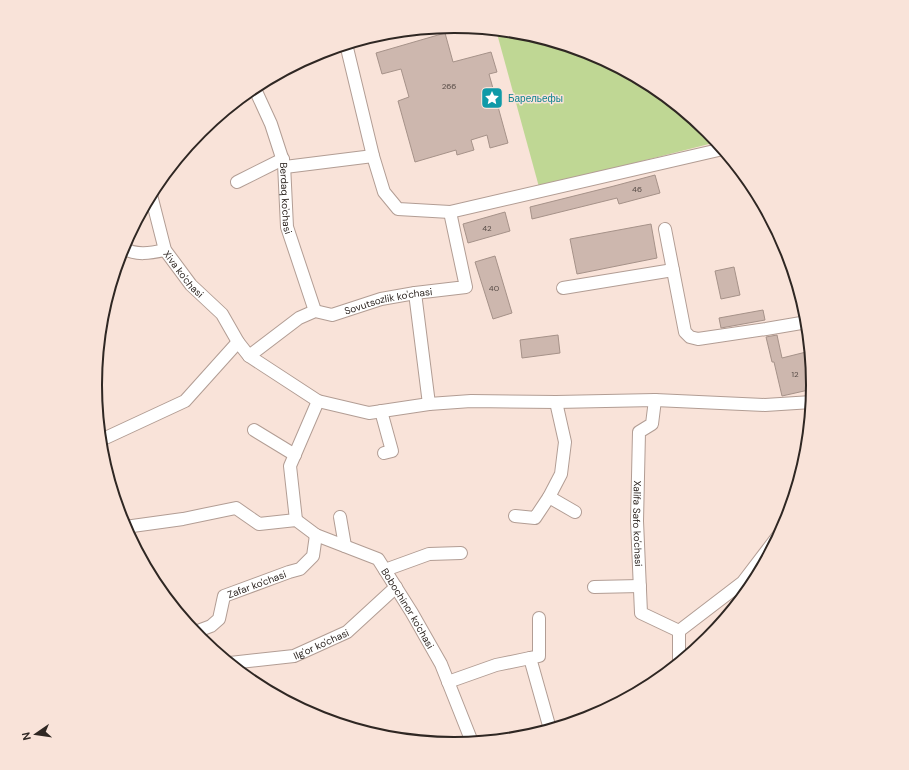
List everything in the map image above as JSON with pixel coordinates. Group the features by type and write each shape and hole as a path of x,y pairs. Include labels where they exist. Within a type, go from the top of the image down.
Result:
{"street":[{"path":"347,50 373,156 384,192 398,209 450,212 717,150"},
{"name":"Berdaq ko'chasi","path":"257,93 271,124 284,163 287,227 315,311"},
{"path":"237,182 284,163 373,156"},
{"name":"Xiva ko'chasi","path":"153,204 165,250 191,285 222,314 238,342 249,356 318,401 369,413 430,404 471,402 655,400 765,405 806,402"},
{"name":"Sovutsozlik ko'chasi","path":"315,311 332,315 381,299 415,292 466,287 450,212"},
{"path":"665,229 685,332 690,337 698,339 801,323"},
{"path":"129,251 147,254 165,250"},
{"path":"563,288 673,270"},
{"path":"415,292 430,404"},
{"path":"249,356 299,318 315,311"},
{"path":"107,437 184,401 238,342"},
{"name":"Xalifa Safo ko'chasi","path":"655,400 652,424 639,432 637,521 641,613 679,631"},
{"path":"132,526 183,519 236,508 259,524 296,520 290,466 318,401"},
{"path":"515,516 535,518 562,474 565,442 556,402"},
{"path":"381,411 392,451 384,453"},
{"path":"254,430 295,455"},
{"path":"549,497 575,512"},
{"path":"340,517 345,546"},
{"name":"Bobochinor ko'chasi","path":"296,520 316,535 378,559 412,613 441,664 470,736"},
{"name":"Zafar ko'chasi","path":"202,629 211,626 219,618 224,596 300,569 313,556 316,535"},
{"path":"385,570 429,554 460,554"},
{"path":"679,656 679,631 743,582 759,561"},
{"path":"594,587 640,586"},
{"name":"Ilg'or ko'chasi","path":"238,662 294,656 347,632 396,587"},
{"path":"448,682 496,665 540,656 539,618"},
{"path":"530,658 549,724"}],"green space":[{"path":"498,36 546,45 610,69 650,92 669,106 687,120 710,144 539,187"}],"building":[{"path":"445,33 453,62 491,52 497,72 489,74 508,143 490,148 487,135 471,140 474,150 457,155 456,150 415,162 398,101 409,97 401,69 382,74 376,53"},
{"path":"655,175 660,193 619,204 617,198 532,219 530,207"},
{"path":"505,212 510,231 468,243 463,224"},
{"path":"651,224 657,258 577,274 570,239"},
{"path":"495,256 512,313 493,319 475,262"},
{"path":"734,267 740,295 721,299 715,271"},
{"path":"763,310 765,320 721,328 719,318"},
{"path":"558,335 560,353 522,358 520,340"},
{"path":"777,335 782,358 805,352 806,391 782,396 766,337"}],"place":[{"name":"Барельефы","path":"492,98"}]}
